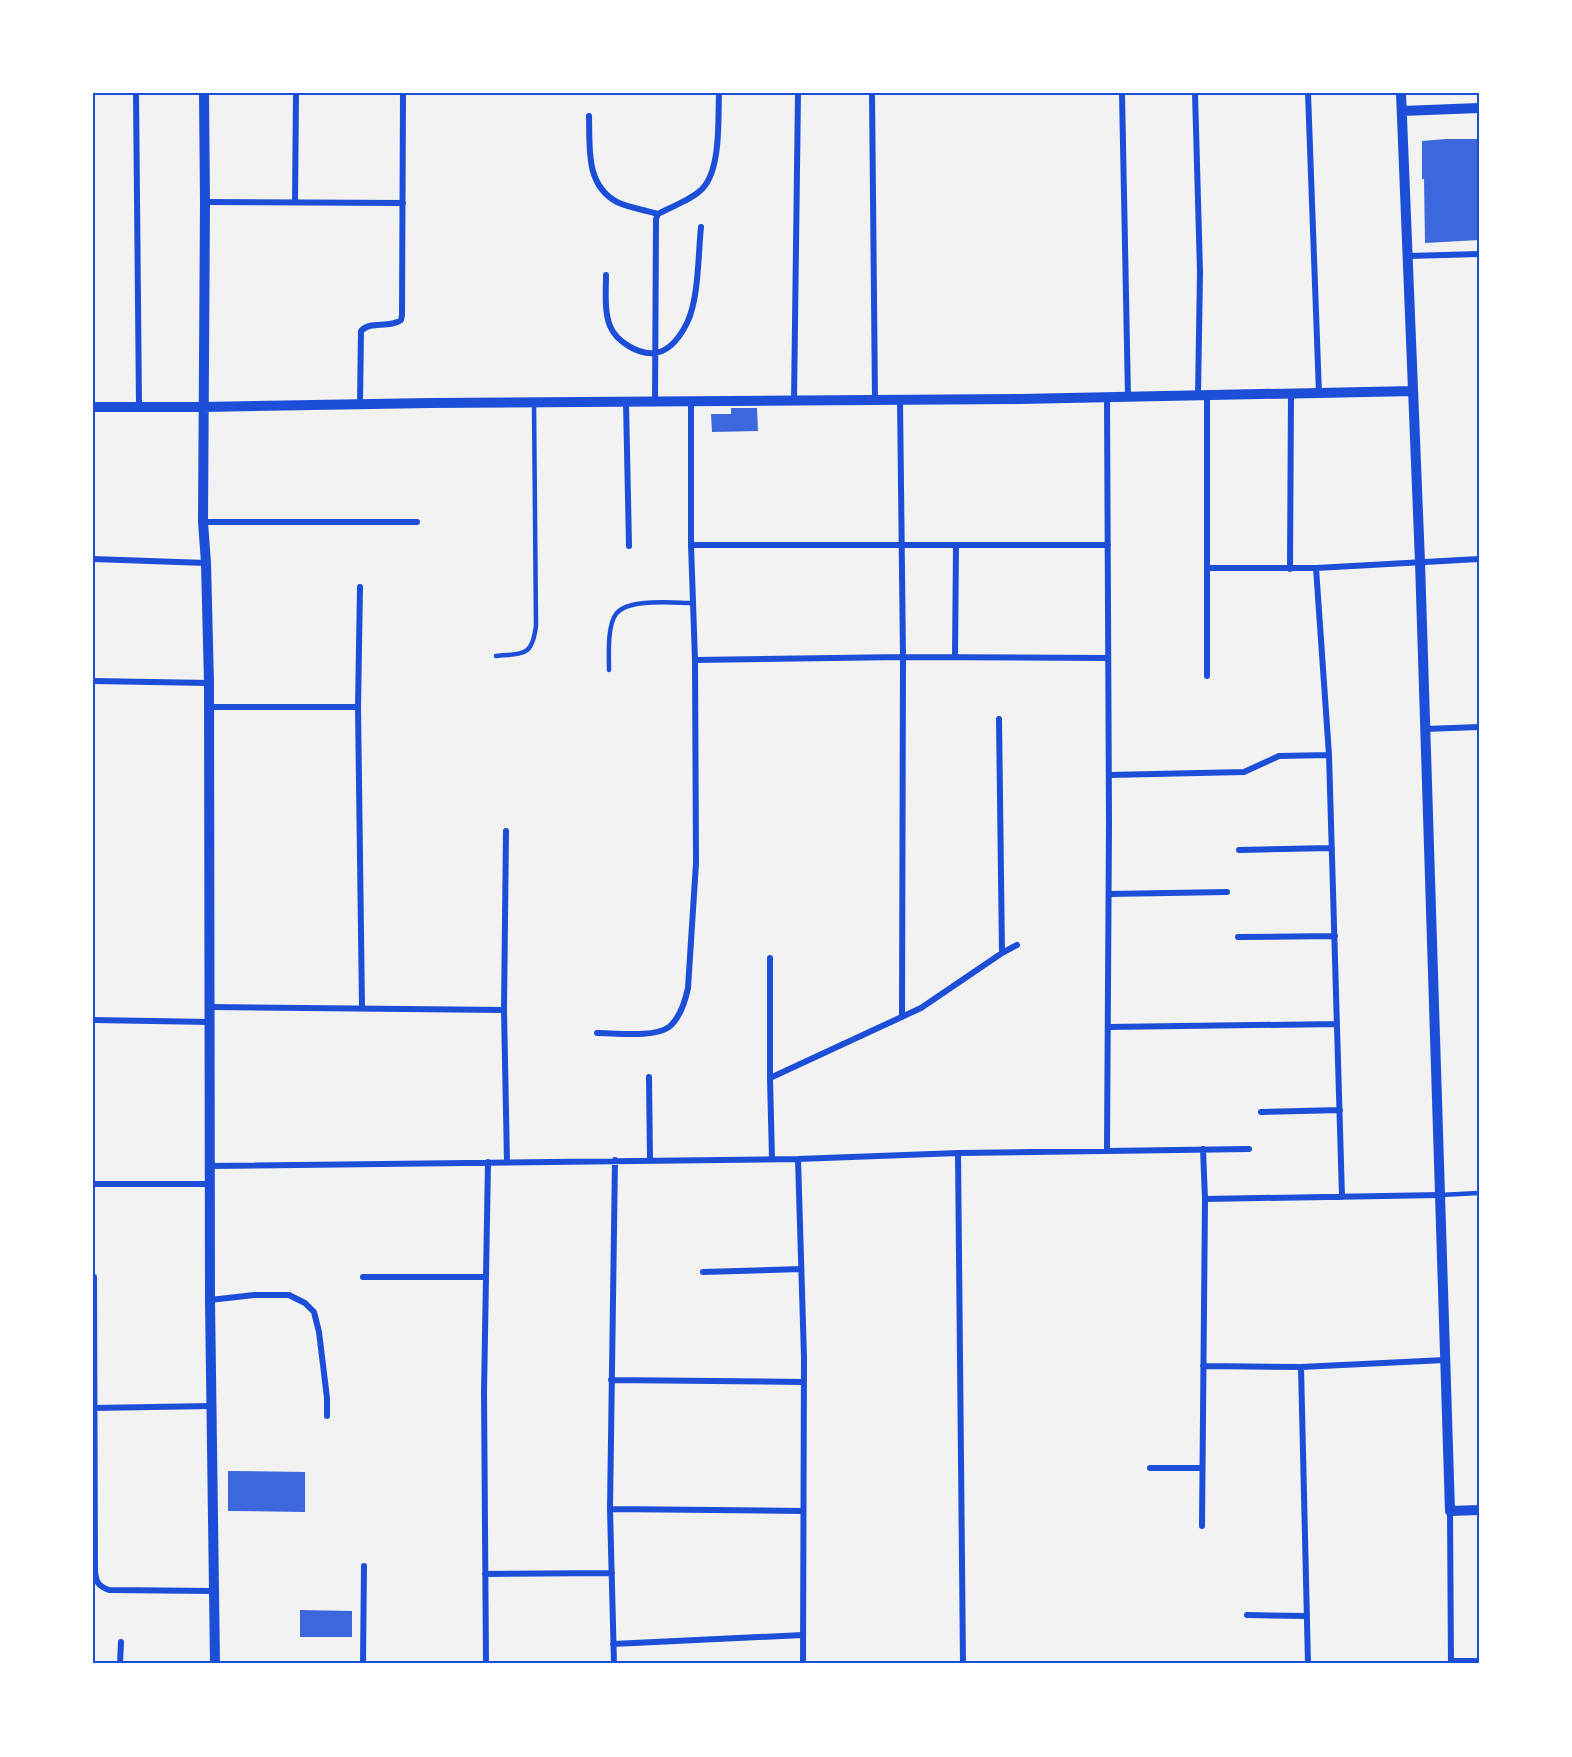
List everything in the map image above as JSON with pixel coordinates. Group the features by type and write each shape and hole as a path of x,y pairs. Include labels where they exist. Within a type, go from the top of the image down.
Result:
{"street":[{"path":"136,93 139,406"},
{"path":"204,93 206,202 203,522 209,683 210,1300 215,1664"},
{"path":"295,202 296,93"},
{"path":"360,404 361,331 368,326 392,325 401,320 402,315 403,93"},
{"path":"655,402 655,228 658,214 702,188 713,171 720,93"},
{"path":"794,401 798,93"},
{"path":"872,93 875,400"},
{"path":"1122,93 1128,397"},
{"path":"1195,93 1207,568 1207,676"},
{"path":"1308,93 1319,394"},
{"path":"1401,93 1420,562 1450,1511 1451,1663 1479,1661"},
{"path":"1402,111 1479,108"},
{"path":"589,116 592,172 596,183 601,190 617,201 658,214"},
{"path":"206,202 403,203"},
{"path":"606,275 607,311 610,326 622,341 632,348 655,353 675,342 691,314 701,227"},
{"path":"1408,255 1479,254"},
{"path":"93,407 900,400 1413,391"},
{"path":"1290,569 1291,394"},
{"path":"1107,397 1109,775 1107,1150"},
{"path":"900,400 903,657 902,1017"},
{"path":"597,1033 656,1032 668,1027 678,1016 688,988 696,864 691,401"},
{"path":"626,402 629,546"},
{"path":"203,522 417,522"},
{"path":"691,545 1108,545"},
{"path":"955,657 956,546"},
{"path":"93,559 206,563"},
{"path":"1207,568 1290,569 1479,559"},
{"path":"1316,568 1329,755 1342,1197"},
{"path":"360,587 358,707 362,1007"},
{"path":"695,660 903,657 1108,658"},
{"path":"93,681 209,683"},
{"path":"209,707 358,707"},
{"path":"999,719 1002,953"},
{"path":"1425,729 1479,727"},
{"path":"1109,775 1244,772 1279,756 1329,755"},
{"path":"506,831 504,1010 507,1162"},
{"path":"1239,850 1332,848"},
{"path":"1109,894 1227,892"},
{"path":"1238,937 1335,936"},
{"path":"770,1078 921,1008 1017,945"},
{"path":"770,958 772,1159"},
{"path":"210,1007 504,1010"},
{"path":"93,1020 210,1022"},
{"path":"1108,1027 1337,1024"},
{"path":"649,1077 650,1160"},
{"path":"1261,1112 1340,1110"},
{"path":"1202,1526 1205,1199 1203,1149"},
{"path":"210,1166 798,1159 958,1153 1249,1149"},
{"path":"958,1153 963,1664"},
{"path":"798,1159 804,1382 803,1664"},
{"path":"614,1664 610,1509 615,1160"},
{"path":"486,1664 484,1392 488,1162"},
{"path":"93,1184 210,1184"},
{"path":"1205,1199 1440,1195"},
{"path":"703,1272 801,1269"},
{"path":"94,1277 96,1581 101,1587 109,1590 214,1591"},
{"path":"363,1277 486,1277"},
{"path":"210,1300 254,1295 289,1295 305,1303 314,1312 319,1332 327,1416"},
{"path":"1203,1366 1301,1366 1445,1360"},
{"path":"1301,1366 1308,1664"},
{"path":"611,1380 804,1382"},
{"path":"94,1408 212,1406"},
{"path":"1150,1468 1202,1468"},
{"path":"610,1509 803,1511"},
{"path":"1450,1511 1479,1510"},
{"path":"363,1566 363,1664"},
{"path":"485,1574 612,1573"},
{"path":"1247,1615 1307,1616"},
{"path":"613,1644 803,1635"},
{"path":"120,1664 121,1642"}],"lane":[{"path":"496,656 527,651 532,648 535,637 534,402"},
{"path":"609,670 612,623 615,615 621,609 630,605 693,603"},
{"path":"1440,1195 1479,1193"}],"building":[{"path":"1479,139 1479,240 1425,243 1422,141"},
{"path":"731,408 757,408 758,431 712,432 711,414 731,414"},
{"path":"228,1471 305,1472 305,1512 228,1511"},
{"path":"300,1610 352,1611 352,1637 300,1637"}]}
